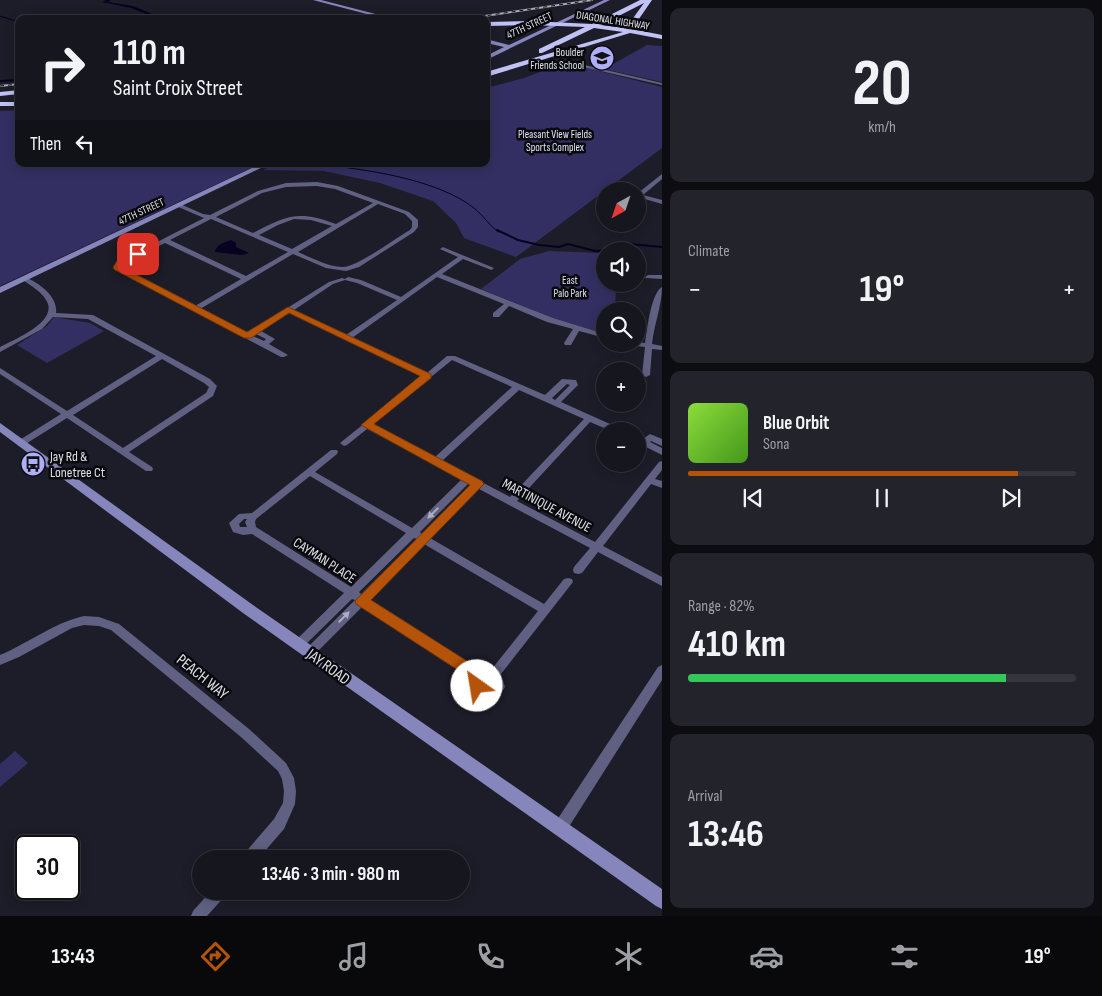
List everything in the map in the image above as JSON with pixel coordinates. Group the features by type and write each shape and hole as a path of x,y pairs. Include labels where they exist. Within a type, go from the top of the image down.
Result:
{"highway":[{"path":"597,22 637,0"},
{"path":"490,69 647,0"},
{"path":"490,74 628,35 647,0"},
{"path":"569,19 574,22 628,35 662,39"},
{"path":"636,19 637,24 642,29 662,39"},
{"path":"515,23 544,26 547,30"},
{"name":"DIAGONAL HIGHWAY","path":"490,24 560,24 662,39"},
{"path":"496,73 580,30"},
{"path":"0,94 15,92"},
{"path":"0,98 15,98"},
{"path":"0,104 15,104"}],"street":[{"path":"315,0 377,15"},
{"name":"47TH STREET","path":"490,56 608,0"},
{"path":"490,42 510,47"},
{"path":"563,61 662,84"},
{"name":"47TH STREET","path":"0,290 258,167"},
{"path":"646,189 662,176"},
{"path":"181,204 202,216 211,217 293,252 332,275 353,275 415,227 415,220 408,214 336,187 297,184 265,190 211,217 165,240 124,261 117,267 284,355"},
{"path":"646,197 662,202"},
{"path":"195,309 378,202"},
{"path":"254,235 282,220 297,216 317,218 336,226"},
{"path":"165,240 246,279"},
{"path":"443,249 491,268"},
{"path":"347,338 462,257"},
{"path":"248,336 288,310 332,275 343,269 402,299"},
{"path":"437,275 577,329 596,334"},
{"path":"648,277 662,277"},
{"path":"0,350 37,330 52,315 54,304 49,295 25,278"},
{"path":"646,375 654,307 662,289"},
{"path":"496,315 509,303"},
{"path":"288,310 427,376"},
{"path":"52,315 90,317 211,384 213,389 210,394 123,452"},
{"path":"568,343 577,329"},
{"path":"256,331 271,339 264,345"},
{"path":"646,345 662,348"},
{"path":"21,442 162,356"},
{"path":"344,444 447,360 455,358 598,422"},
{"path":"0,370 149,469"},
{"path":"546,399 565,381 573,382 574,385 556,403"},
{"path":"435,462 518,386"},
{"path":"511,502 589,418"},
{"name":"MARTINIQUE AVENUE","path":"367,425 662,582"},
{"name":"JAY ROAD","path":"0,427 97,500 304,648 662,900"},
{"path":"646,439 650,437 662,443"},
{"path":"646,444 662,452"},
{"path":"253,529 250,522 254,516 334,452"},
{"path":"578,570 662,464"},
{"path":"309,472 545,610"},
{"path":"304,648 351,594 468,479"},
{"path":"650,480 662,485"},
{"path":"304,648 361,601 478,484"},
{"name":"CAYMAN PLACE","path":"254,516 242,516 234,523 236,529 253,529 361,601 484,674"},
{"path":"484,674 545,610 568,582"},
{"name":"PEACH WAY","path":"0,660 27,649 65,625 76,621 92,619 103,621 115,627 245,733 282,767 289,784 289,804 279,824 257,850"},
{"path":"560,828 662,670"},
{"path":"198,916 212,900"}],"green space":[{"path":"647,45 662,46 662,82 604,69"},
{"name":"Pleasant View Fields Sports Complex","path":"556,66 579,66 662,87 662,148 616,182 596,182 596,197 516,257 464,238 456,223 433,201 380,183 324,171 263,170 270,167 490,167 490,87 524,78"},
{"path":"15,110 15,167 253,167 0,286 0,111"},
{"name":"East Palo Park","path":"549,251 596,253 596,292 616,292 615,302 596,302 596,331 553,318 481,289 520,259"},
{"path":"54,317 90,323 104,331 47,363 17,345 47,326"},
{"path":"15,751 28,763 0,787 0,764"}],"shaded area":[{"path":"231,240 236,243 236,247 249,253 242,255 215,252 219,245"}],"waterway":[{"path":"109,0 104,2 132,7 153,15"},
{"path":"0,16 15,21"},
{"path":"0,81 15,80"},
{"path":"339,167 376,172 419,182 439,189 474,208 498,232"},
{"path":"497,230 518,240 539,245 559,247 568,244 595,251 612,250 630,244 662,247"}],"railway":[{"path":"490,15 592,0"},
{"path":"0,86 15,84"}],"place":[{"name":"Boulder Friends School","path":"602,58"},
{"name":"Jay Rd & Lonetree Ct","path":"33,464"}],"route":[{"path":"138,254 117,267 248,336 288,310 427,376 367,425 478,484 361,601 473,672 477,686"}]}
